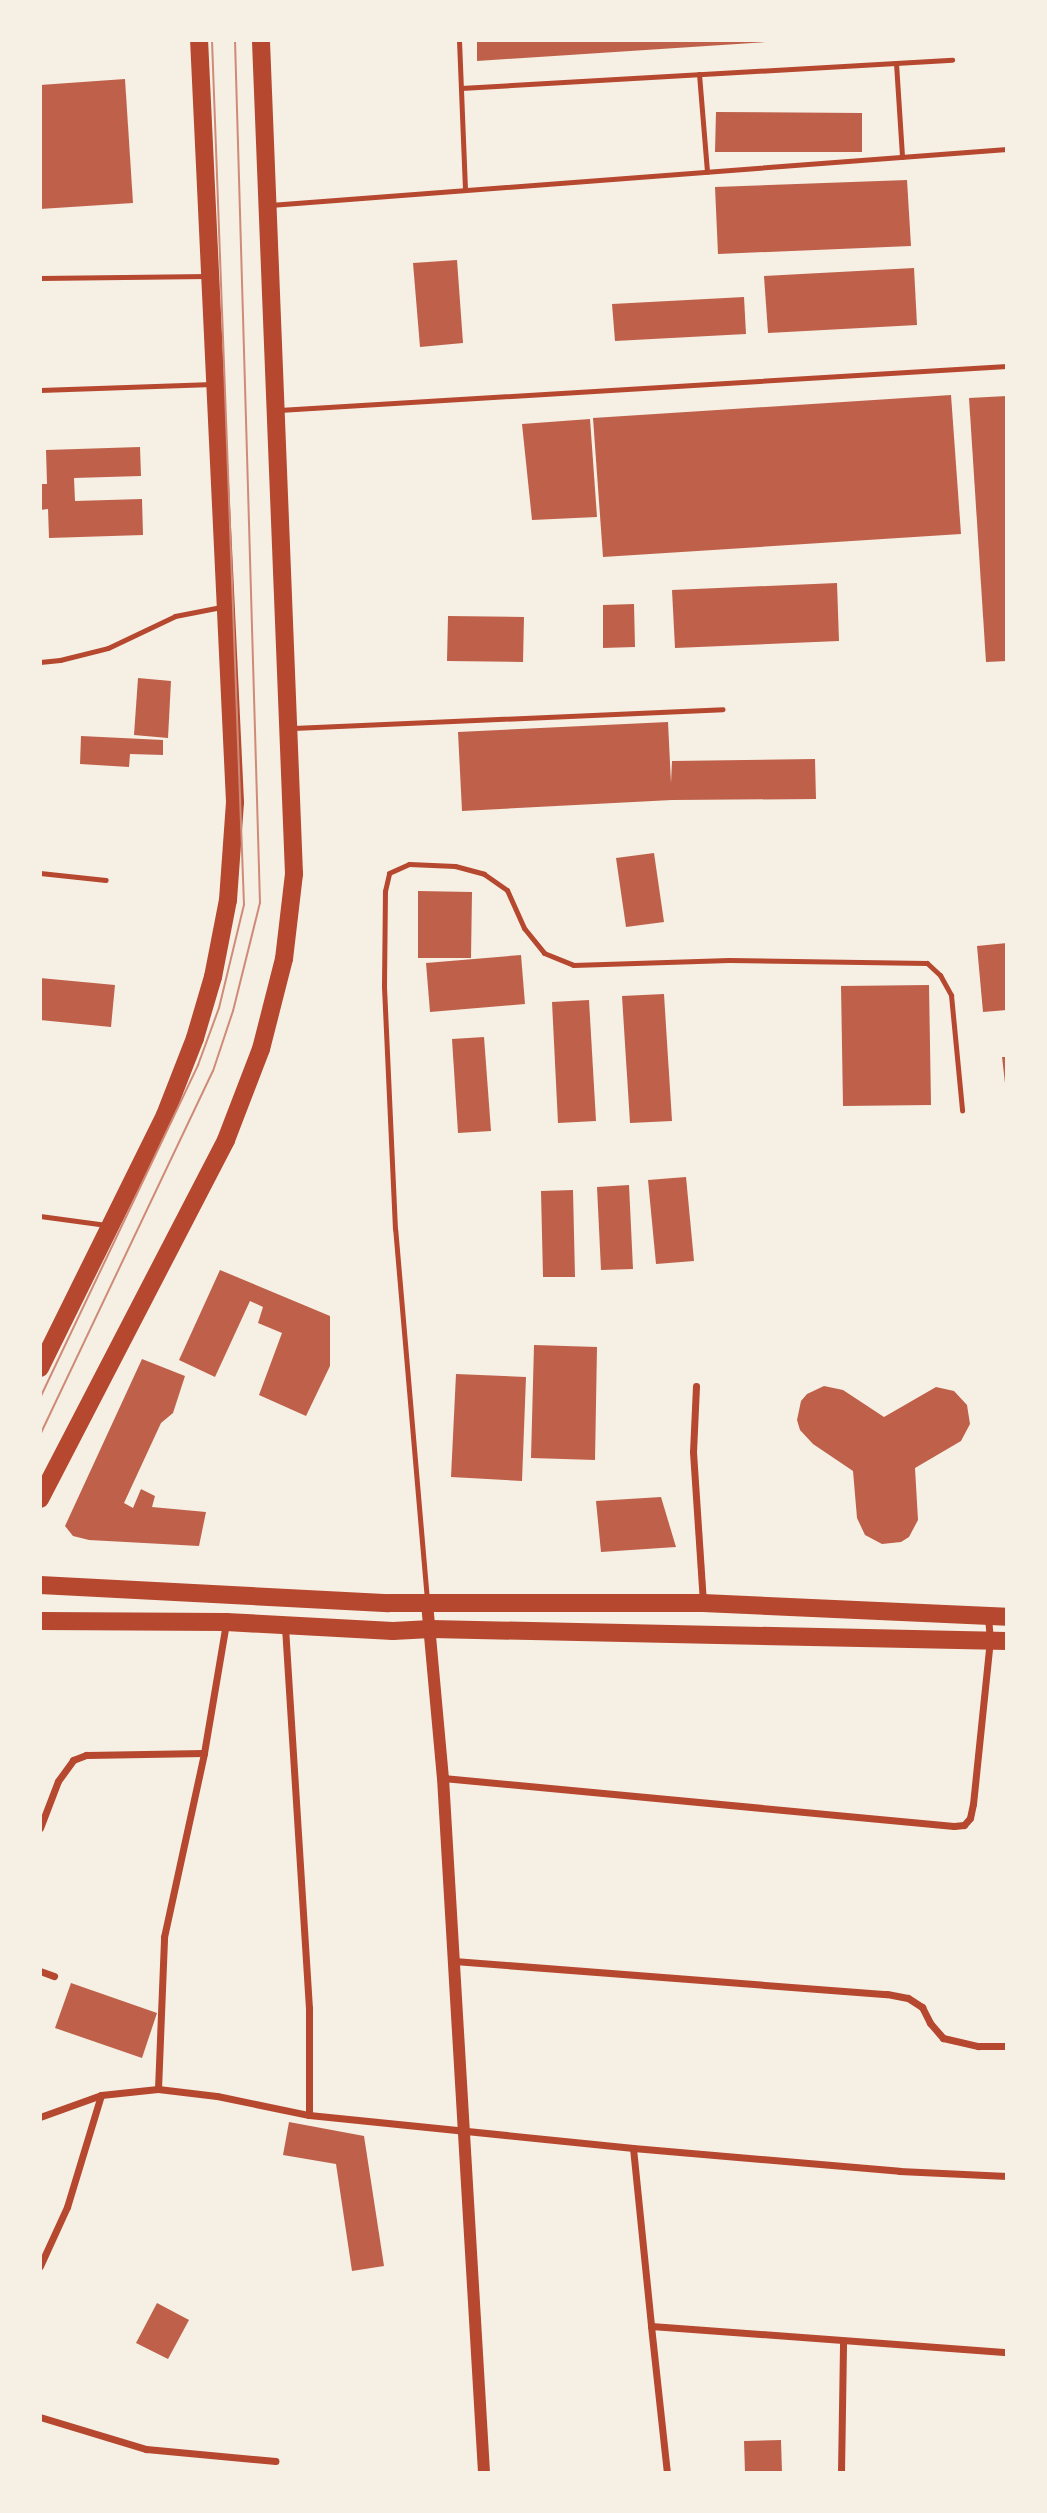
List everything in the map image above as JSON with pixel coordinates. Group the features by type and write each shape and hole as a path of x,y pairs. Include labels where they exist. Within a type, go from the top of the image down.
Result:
{"main road":[{"path":"40,1368 165,1115 195,1038 213,977 228,900 235,802 200,40"},
{"path":"40,1499 226,1140 261,1049 284,960 294,874 261,40"},
{"path":"40,1585 427,1603 703,1603 1007,1617"},
{"path":"40,1621 226,1622 393,1631 431,1629 998,1640"}],"street":[{"path":"696,1386 694,1452 703,1603"},
{"path":"427,1603 443,1779 484,2473"},
{"path":"443,1779 964,1825 970,1818 973,1804 998,1640 987,1616"},
{"path":"158,2089 164,1937 204,1754 226,1622"},
{"path":"285,1625 309,2008 309,2115"},
{"path":"40,1828 58,1781 73,1759 86,1755 204,1754"},
{"path":"454,1961 887,1994 908,1998 922,2007 943,2038 978,2046 1007,2046"},
{"path":"40,1971 54,1976"},
{"path":"40,2117 100,2095 158,2089 217,2096 309,2115 633,2148 900,2171 1007,2176"},
{"path":"40,2266 67,2207 100,2095"},
{"path":"633,2148 667,2473"},
{"path":"651,2326 1007,2352"},
{"path":"841,2473 843,2342"},
{"path":"40,2417 146,2449 275,2461"}],"lane":[{"path":"458,40 465,190"},
{"path":"461,88 952,60"},
{"path":"896,63 901,157"},
{"path":"699,74 706,172"},
{"path":"269,205 1007,149"},
{"path":"40,278 211,276"},
{"path":"276,410 1007,366"},
{"path":"40,390 217,384"},
{"path":"40,662 108,648 175,616 228,605"},
{"path":"289,728 723,709"},
{"path":"427,1603 396,1229 384,985 385,891 389,873 409,864 455,866 484,874 507,890 524,928 544,953 573,965 729,960 927,963 940,975 950,995 962,1110"},
{"path":"40,873 106,880"},
{"path":"40,1216 112,1226"}],"building":[{"path":"477,40 766,40 766,42 477,61"},
{"path":"125,79 133,203 40,209 40,85"},
{"path":"716,112 862,113 862,152 715,152"},
{"path":"907,180 911,246 718,254 715,187"},
{"path":"457,260 463,343 420,347 413,263"},
{"path":"914,268 917,325 768,333 764,276"},
{"path":"744,297 746,334 615,341 612,304"},
{"path":"951,395 961,534 603,557 593,418"},
{"path":"1007,396 1007,661 986,662 969,398"},
{"path":"590,419 597,517 532,520 522,424"},
{"path":"140,447 141,476 74,478 75,501 142,499 143,535 49,538 48,509 40,510 40,484 47,484 46,450"},
{"path":"837,583 839,641 675,648 672,590"},
{"path":"634,604 635,647 603,648 603,605"},
{"path":"448,616 524,617 523,662 447,661"},
{"path":"138,678 171,681 168,738 134,735"},
{"path":"668,722 671,783 672,761 815,759 816,799 672,800 462,811 458,732"},
{"path":"81,736 163,740 163,755 130,754 129,767 80,764"},
{"path":"654,853 664,922 626,927 616,858"},
{"path":"418,891 472,892 471,958 418,958"},
{"path":"1007,943 1007,1010 983,1012 977,946"},
{"path":"521,955 525,1004 430,1012 426,963"},
{"path":"40,978 115,985 111,1027 40,1020"},
{"path":"929,985 931,1105 843,1106 841,986"},
{"path":"664,994 672,1121 630,1123 622,996"},
{"path":"589,1000 596,1121 558,1123 552,1002"},
{"path":"484,1037 491,1131 458,1133 452,1039"},
{"path":"1002,1057 1007,1057 1007,1083 1005,1083"},
{"path":"686,1177 694,1261 656,1264 648,1180"},
{"path":"629,1185 633,1269 601,1270 597,1187"},
{"path":"573,1190 575,1277 543,1277 541,1191"},
{"path":"220,1270 330,1316 330,1366 306,1416 259,1395 282,1333 258,1323 263,1307 250,1301 215,1377 179,1360"},
{"path":"534,1345 597,1347 595,1460 531,1458"},
{"path":"142,1359 185,1376 173,1413 161,1423 124,1503 133,1508 141,1489 155,1496 152,1507 206,1512 199,1546 89,1540 73,1536 65,1526"},
{"path":"456,1374 526,1377 522,1481 451,1477"},
{"path":"824,1386 843,1390 884,1417 936,1387 954,1391 967,1405 970,1424 961,1441 915,1468 918,1520 909,1537 901,1542 882,1544 865,1535 857,1518 853,1471 813,1444 800,1430 797,1420 801,1401 807,1394"},
{"path":"661,1497 676,1547 601,1552 596,1501"},
{"path":"71,1983 157,2013 142,2058 55,2028"},
{"path":"289,2122 364,2136 384,2266 352,2271 336,2164 283,2155"},
{"path":"157,2303 189,2320 168,2359 136,2343"},
{"path":"781,2440 782,2473 745,2473 744,2441"}],"tram line":[{"path":"40,1398 198,1065 219,1008 244,905 212,40"},
{"path":"40,1435 213,1071 233,1011 260,903 235,40"}]}
